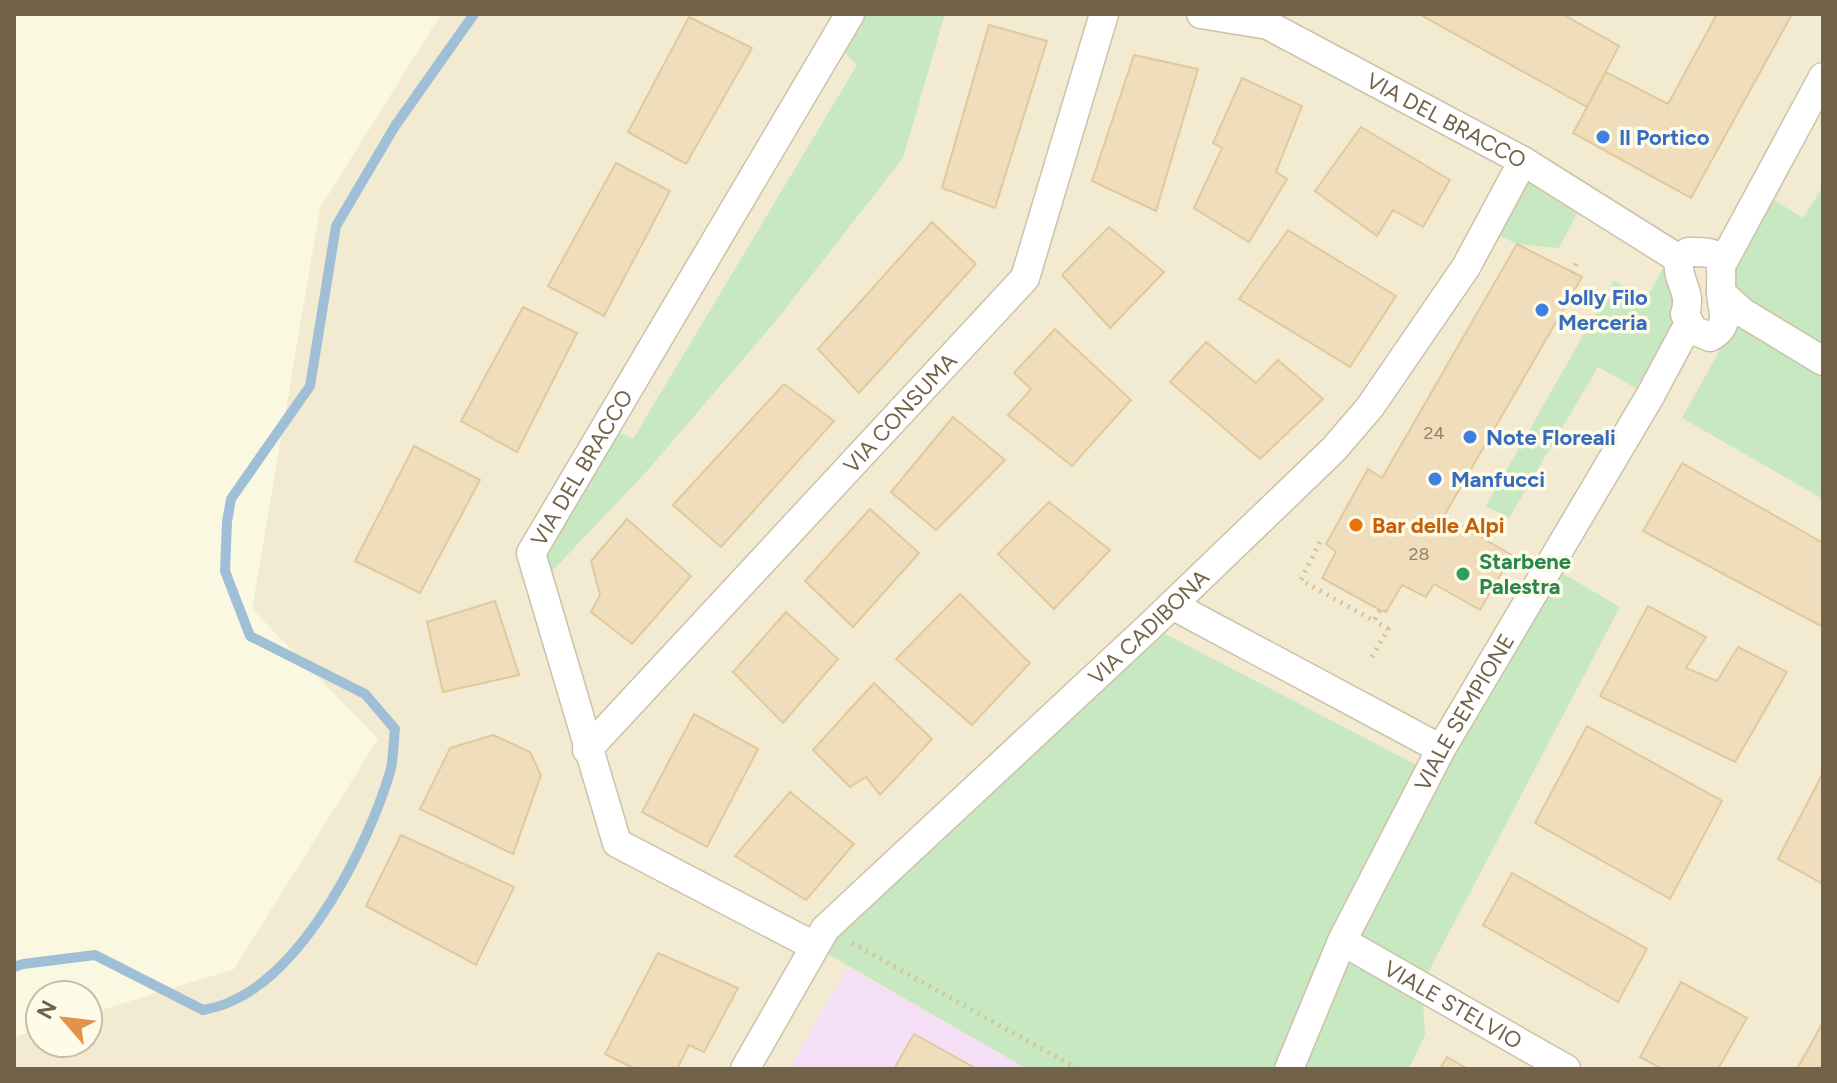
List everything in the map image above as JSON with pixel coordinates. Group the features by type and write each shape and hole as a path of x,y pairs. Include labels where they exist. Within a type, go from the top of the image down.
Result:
{"street":[{"name":"VIA DEL BRACCO","path":"819,937 617,843 531,553 850,14"},
{"name":"VIA CONSUMA","path":"587,750 1025,278 1104,14"},
{"name":"VIA DEL BRACCO","path":"1201,14 1268,25 1523,161 1679,259"},
{"path":"1722,264 1717,256 1705,252 1688,252 1679,259 1679,274 1688,292 1685,314 1688,325 1710,337 1716,334 1726,316 1721,293 1722,264 1823,77"},
{"name":"VIA CADIBONA","path":"745,1069 819,937 1172,605 1334,449 1370,407 1466,267 1523,161"},
{"path":"1721,293 1742,312 1823,361"},
{"name":"VIALE SEMPIONE","path":"1289,1069 1342,941 1441,749 1650,396 1688,325"},
{"path":"1172,605 1441,749"},
{"name":"VIALE STELVIO","path":"1342,941 1566,1069"}],"path":[{"path":"1572,273 1578,260"},
{"path":"1320,542 1301,580 1388,629 1372,657"},
{"path":"1374,621 1380,610"},
{"path":"819,937 1078,1069"}],"shaded area":[{"path":"441,14 1823,14 1823,1069 14,1069 14,1037 24,1034 24,1059 104,1059 104,1009 234,969 378,739 252,609 320,208"},
{"path":"848,967 1027,1069 789,1069"}],"green space":[{"path":"850,14 945,14 903,158 775,322 646,472 540,584 531,553 606,426 633,439 857,65 833,42"},
{"path":"1523,161 1585,198 1559,248 1517,244 1488,230"},
{"path":"1823,187 1823,499 1682,418 1741,312 1721,293 1761,192 1803,218"},
{"path":"1672,253 1688,325 1650,396 1598,367 1509,518 1486,506 1614,281 1646,299"},
{"path":"1550,566 1620,607 1422,984 1425,1035 1409,1069 1027,1069 814,946 1150,626 1430,772"}],"building":[{"path":"1419,14 1562,14 1619,46 1587,107"},
{"path":"1717,14 1792,14 1691,198 1573,133 1606,72 1668,104"},
{"path":"689,17 752,48 686,164 628,132"},
{"path":"989,25 1047,41 995,208 942,188"},
{"path":"1134,55 1198,69 1156,211 1092,181"},
{"path":"1242,78 1302,106 1276,172 1287,179 1249,242 1194,208 1222,148 1213,143"},
{"path":"1361,127 1450,180 1423,227 1393,210 1377,236 1315,191"},
{"path":"616,163 670,191 604,316 548,286"},
{"path":"932,222 976,264 859,393 818,349"},
{"path":"1109,227 1164,272 1110,328 1062,275"},
{"path":"1288,230 1396,296 1350,367 1239,299"},
{"path":"1517,244 1582,277 1444,516 1512,555 1480,610 1434,584 1426,597 1402,585 1386,612 1380,610 1322,578 1336,552 1326,544 1368,469 1382,478"},
{"path":"523,307 577,333 517,452 461,421"},
{"path":"1055,329 1131,400 1072,466 1008,415 1031,389 1014,373"},
{"path":"1206,342 1256,383 1278,360 1323,399 1260,459 1170,382"},
{"path":"784,384 834,421 721,547 673,505"},
{"path":"953,417 1005,460 936,530 891,492"},
{"path":"414,446 480,480 420,593 355,561"},
{"path":"1682,463 1823,543 1823,627 1643,531"},
{"path":"1049,502 1110,550 1054,609 998,554"},
{"path":"870,509 919,553 853,627 805,581"},
{"path":"627,519 691,576 632,644 591,612 600,595 591,561"},
{"path":"960,594 1030,663 972,725 896,659"},
{"path":"495,601 519,675 443,692 427,622"},
{"path":"1648,606 1706,637 1686,668 1717,681 1738,647 1787,672 1735,762 1600,696"},
{"path":"786,612 838,659 783,723 733,672"},
{"path":"874,683 932,739 880,795 866,777 850,787 813,750"},
{"path":"694,714 758,749 707,847 642,812"},
{"path":"1587,726 1722,801 1670,899 1535,823"},
{"path":"493,735 530,752 541,775 513,854 420,809 450,748"},
{"path":"1823,773 1823,884 1778,859"},
{"path":"790,792 854,844 806,900 735,856"},
{"path":"401,835 514,887 476,965 366,906"},
{"path":"1512,873 1647,949 1618,1002 1483,925"},
{"path":"658,953 738,988 704,1052 689,1045 677,1069 635,1069 605,1054"},
{"path":"1681,982 1747,1018 1718,1069 1662,1069 1640,1057"},
{"path":"1823,1022 1823,1069 1797,1069"},
{"path":"914,1034 977,1069 894,1069"},
{"path":"1447,1057 1468,1069 1440,1069"}],"waterway":[{"path":"14,967 95,955 203,1010 225,1004 259,985 285,962 309,934 350,868 390,772 395,729 365,694 250,636 225,571 227,522 231,499 310,386 336,226 395,126 474,14"}],"place":[{"name":"Il Portico","path":"1603,137"},
{"name":"Jolly Filo Merceria","path":"1542,310"},
{"name":"Note Floreali","path":"1470,437"},
{"name":"Manfucci","path":"1435,479"},
{"name":"Bar delle Alpi","path":"1356,525"},
{"name":"Starbene Palestra","path":"1463,574"}]}
